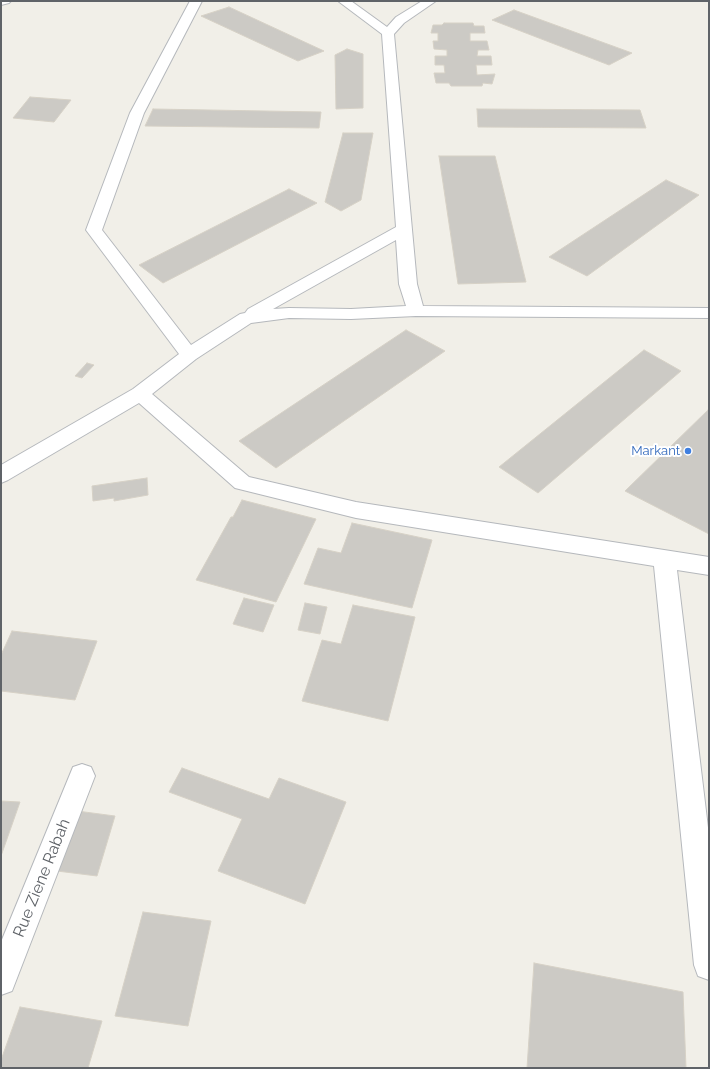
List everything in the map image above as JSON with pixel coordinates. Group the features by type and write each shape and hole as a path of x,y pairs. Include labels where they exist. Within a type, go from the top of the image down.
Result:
{"street":[{"path":"1,2 5,1"},
{"path":"189,355 94,230 137,113 196,1"},
{"path":"344,1 388,33"},
{"path":"416,311 408,284 388,33 400,20 430,1"},
{"path":"1,475 140,394 189,355 246,318 404,229"},
{"path":"246,318 289,314 351,314 416,311 709,313"},
{"path":"140,394 242,483 356,510 709,566"},
{"path":"665,560 709,965"},
{"name":"Rue Ziene Rabah","path":"1,980 82,776"}],"building":[{"path":"229,7 324,51 298,61 201,16"},
{"path":"514,10 632,53 609,65 492,20"},
{"path":"444,23 473,23 474,26 484,26 485,33 470,33 470,41 487,41 489,50 478,50 477,56 491,56 492,65 476,65 477,75 495,74 492,84 483,83 482,86 451,86 449,83 436,83 434,73 445,73 444,65 435,65 435,56 447,56 447,50 434,49 433,41 438,41 438,33 431,33 433,25 442,25"},
{"path":"347,49 363,54 363,108 336,109 335,55"},
{"path":"30,97 71,100 54,122 13,118"},
{"path":"153,109 321,112 319,128 145,126"},
{"path":"477,109 640,110 646,128 478,127"},
{"path":"343,133 373,133 361,200 341,211 325,202"},
{"path":"439,156 495,156 526,282 458,284"},
{"path":"666,180 699,195 587,276 549,257"},
{"path":"289,189 317,203 163,283 139,265"},
{"path":"406,330 445,351 276,468 239,441"},
{"path":"644,350 681,371 538,493 499,467"},
{"path":"87,363 94,365 82,378 75,376"},
{"name":"Markant","path":"709,410 709,534 625,491"},
{"path":"147,478 148,495 114,501 114,498 93,501 92,486"},
{"path":"242,500 316,519 276,602 196,580"},
{"path":"352,523 432,540 412,608 304,584 318,548 341,553"},
{"path":"244,598 274,605 263,632 233,624"},
{"path":"305,603 327,607 320,634 298,630"},
{"path":"353,605 415,617 388,721 302,701 322,640 341,644"},
{"path":"12,631 97,641 75,700 1,691 1,655"},
{"path":"182,768 269,799 279,778 346,802 305,904 218,871 242,819 169,792"},
{"path":"1,801 20,802 1,856"},
{"path":"77,811 115,816 97,876 57,871"},
{"path":"143,912 211,921 188,1026 115,1016"},
{"path":"534,963 683,992 686,1068 527,1068"},
{"path":"20,1007 102,1021 88,1068 1,1068 1,1060"}],"place":[{"name":"Markant","path":"688,451"}]}
